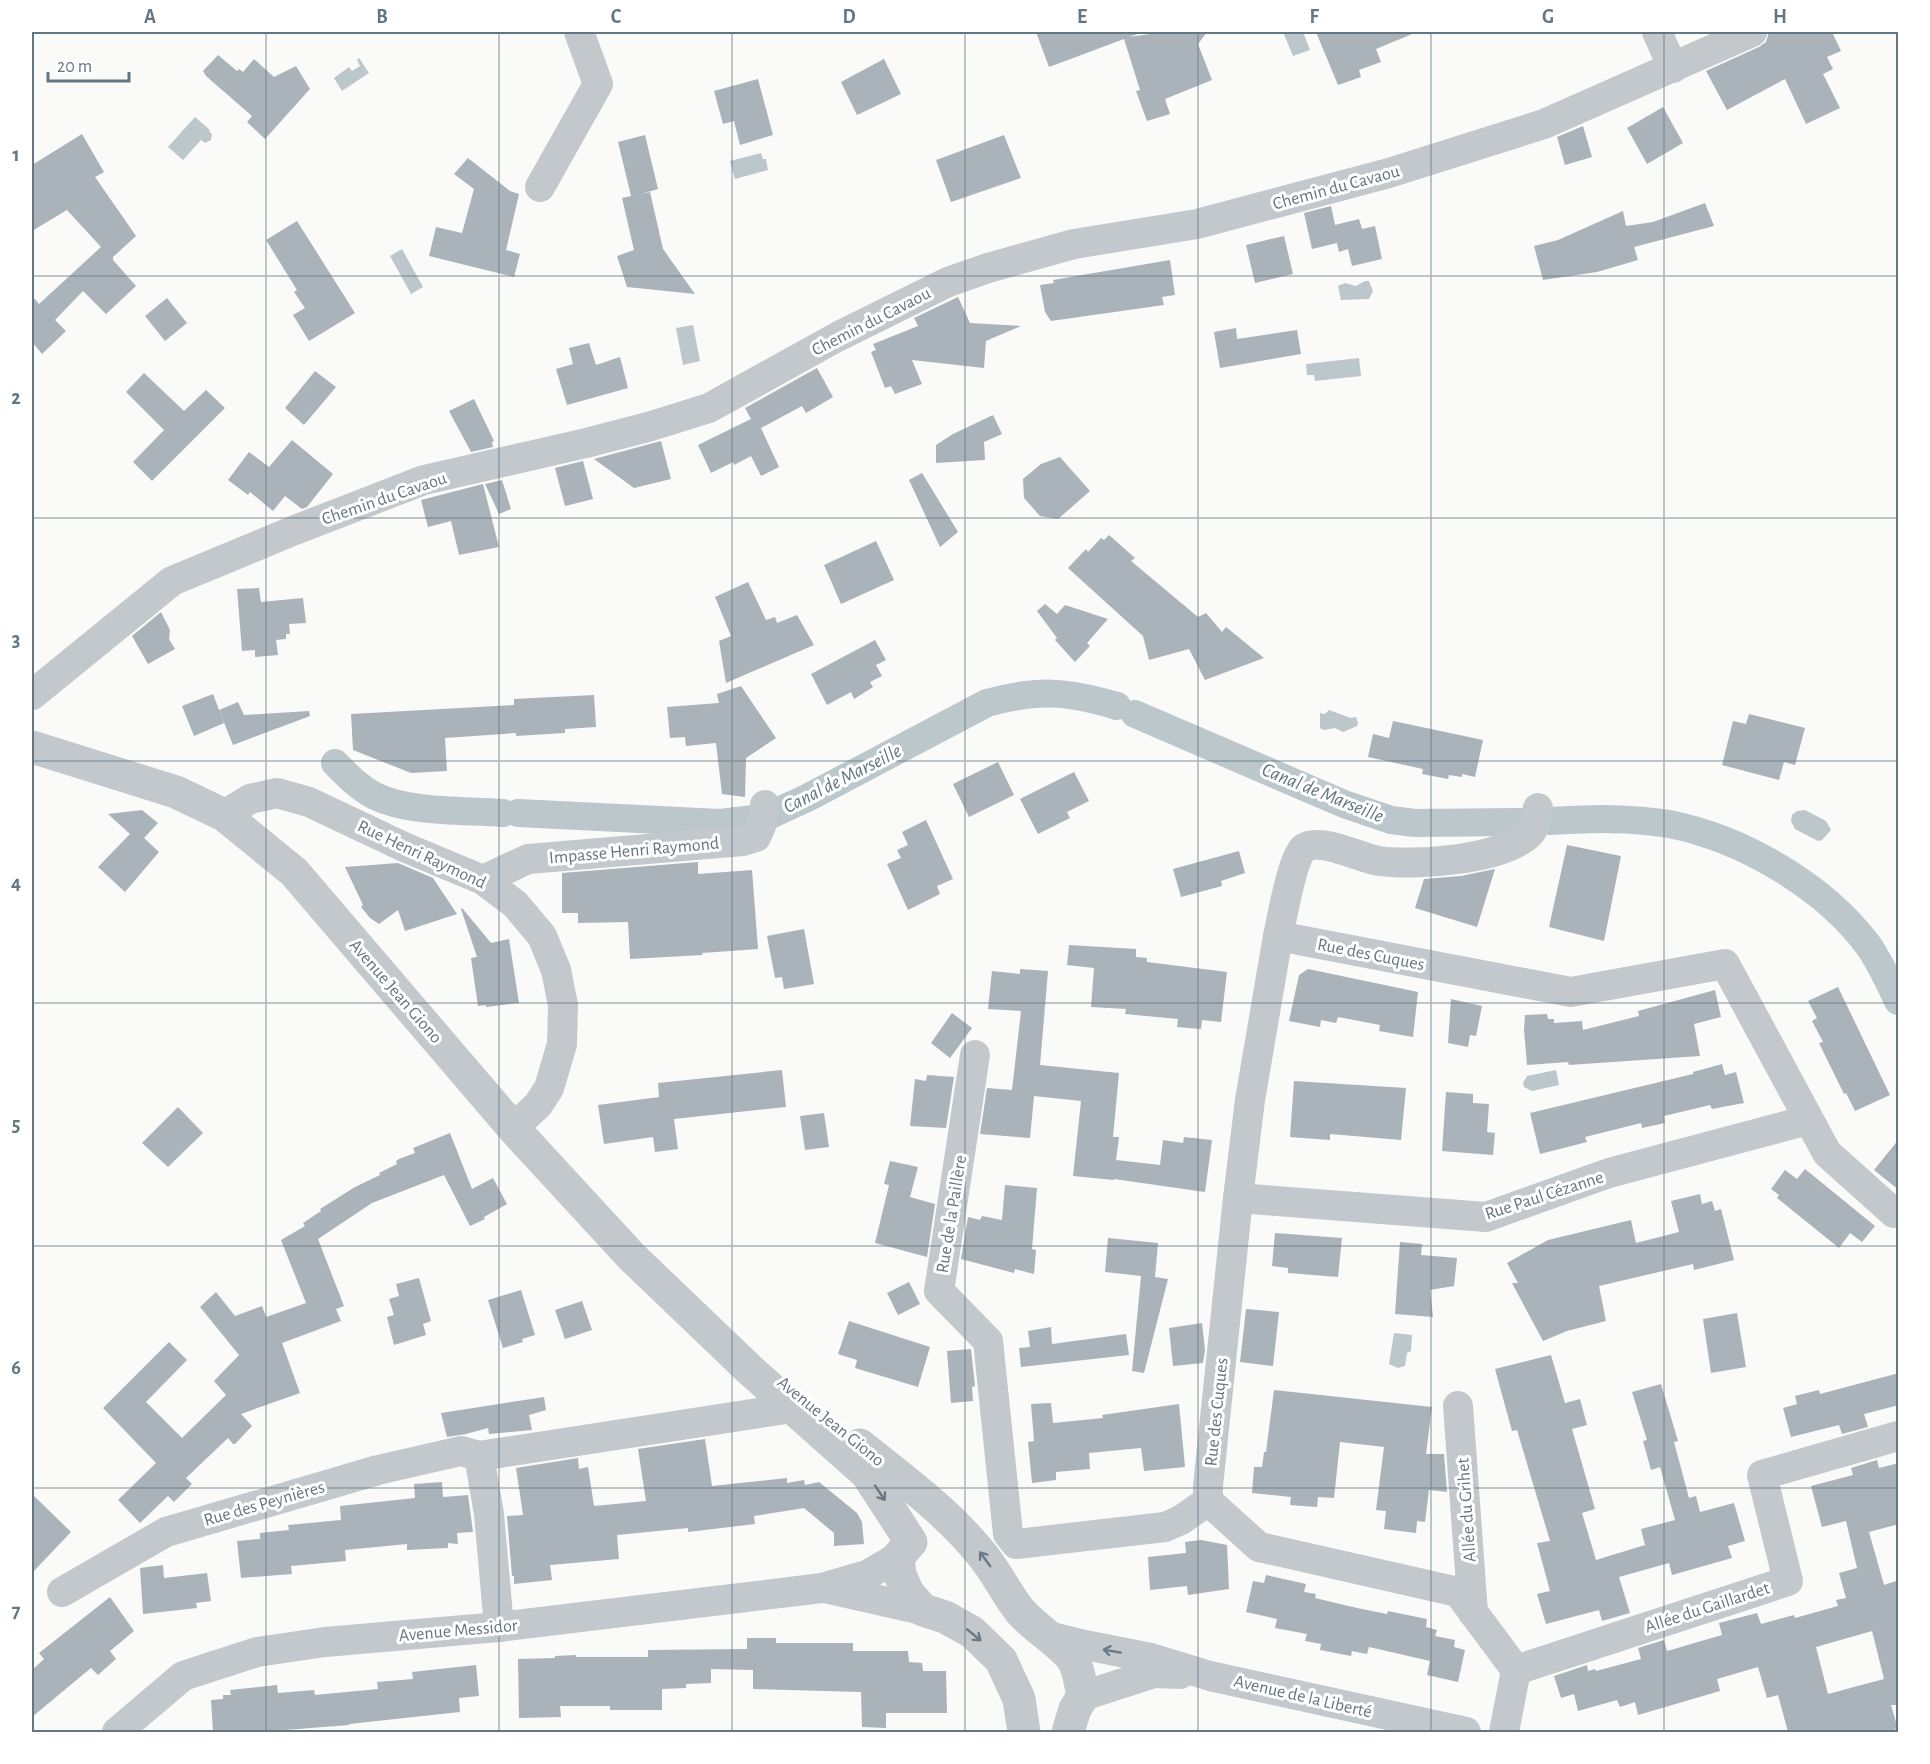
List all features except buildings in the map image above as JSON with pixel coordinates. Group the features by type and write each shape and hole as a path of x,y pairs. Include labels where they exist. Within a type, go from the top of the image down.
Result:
{"street":[{"path":"540,187 598,84 579,32"},
{"path":"1657,32 1672,68"},
{"name":"Chemin du Cavaou","path":"32,695 172,581 414,484 638,430 709,408 837,337 948,282 988,268 1074,244 1197,224 1389,173 1544,124 1752,32"},
{"name":"Avenue Jean Giono","path":"32,747 176,792 224,815 294,872 513,1128 632,1257 792,1408 867,1474 904,1549 900,1575 908,1593 923,1610"},
{"name":"Rue Henri Raymond","path":"224,815 250,799 277,793 309,802 404,847 483,880 515,904 542,936 556,970 563,1005 562,1044 549,1088 538,1105 513,1128"},
{"name":"Impasse Henri Raymond","path":"483,880 528,859 743,841 756,837 763,815"},
{"path":"1278,936 1296,860 1305,848 1321,844 1380,861 1420,862 1468,858 1518,843 1535,820"},
{"name":"Rue des Cuques","path":"1208,1501 1250,1100 1278,936 1571,992 1725,964 1827,1153 1894,1213"},
{"name":"Rue de la Paillère","path":"975,1055 939,1290 988,1341 1008,1534 1016,1544 1165,1527 1181,1520 1208,1501"},
{"name":"Rue Paul Cézanne","path":"1238,1198 1486,1217 1609,1173 1808,1120"},
{"name":"Avenue Jean Giono","path":"702,1322 767,1369 937,1508 979,1550 1031,1623 1072,1658 1078,1672 1075,1713"},
{"name":"Allée du Grihet","path":"1458,1406 1473,1613"},
{"name":"Rue des Peynières","path":"62,1592 166,1532 378,1470 461,1451 479,1456 792,1408"},
{"name":"Allée du Gaillardet","path":"1516,1670 1788,1581 1762,1475 1899,1436"},
{"path":"479,1456 489,1514 499,1627"},
{"path":"1208,1501 1260,1547 1458,1592 1516,1670 1504,1732"},
{"path":"904,1549 927,1531 955,1525"},
{"name":"Avenue Messidor","path":"117,1732 183,1676 258,1652 325,1642 499,1627 822,1587 867,1575 904,1549"},
{"name":"Avenue Messidor","path":"822,1587 923,1610"},
{"path":"923,1610 945,1617 972,1632 1001,1660 1019,1699 1024,1732"},
{"name":"Avenue de la Liberté","path":"1048,1636 1084,1646 1150,1658 1210,1676 1466,1732"},
{"name":"Avenue de la Liberté","path":"1075,1713 1154,1672 1210,1676"},
{"path":"1019,1699 1042,1712 1075,1713"}],"shaded area":[{"path":"1283,32 1303,32 1310,50 1293,56"},
{"path":"359,58 369,73 342,91 334,78 349,67 352,71 360,66 357,60"},
{"path":"195,117 210,130 211,140 205,143 201,140 183,160 168,147"},
{"path":"761,153 763,159 766,159 768,170 735,179 730,161"},
{"path":"402,249 423,287 411,294 390,256"},
{"path":"1369,281 1373,291 1369,299 1341,300 1338,286 1345,283 1356,286"},
{"path":"693,325 700,361 683,365 676,328"},
{"path":"1359,358 1361,376 1315,381 1314,375 1307,375 1306,364"},
{"path":"1329,710 1351,718 1356,717 1357,726 1343,732 1335,728 1324,730 1320,728 1320,713 1325,714"},
{"path":"1805,810 1826,821 1831,830 1822,840 1818,841 1795,829 1791,821 1792,815 1797,811"},
{"path":"1556,1070 1559,1085 1532,1091 1524,1087 1523,1083 1527,1076"},
{"path":"1394,1333 1412,1335 1411,1351 1407,1353 1405,1366 1398,1368 1389,1364"}],"waterway":[{"name":"Canal de Marseille","path":"770,815 807,798 987,703 1022,695 1052,694 1083,697 1117,706"},
{"name":"Canal de Marseille","path":"1135,714 1344,804 1391,820 1415,823 1521,822"},
{"name":"Canal de Marseille","path":"335,763 364,789 389,801 420,808 503,813"},
{"name":"Canal de Marseille","path":"518,813 720,823 754,819"},
{"name":"Canal de Marseille","path":"1550,821 1624,819 1669,824 1724,840 1752,853 1779,867 1804,884 1849,923 1868,945 1898,1001"}]}
